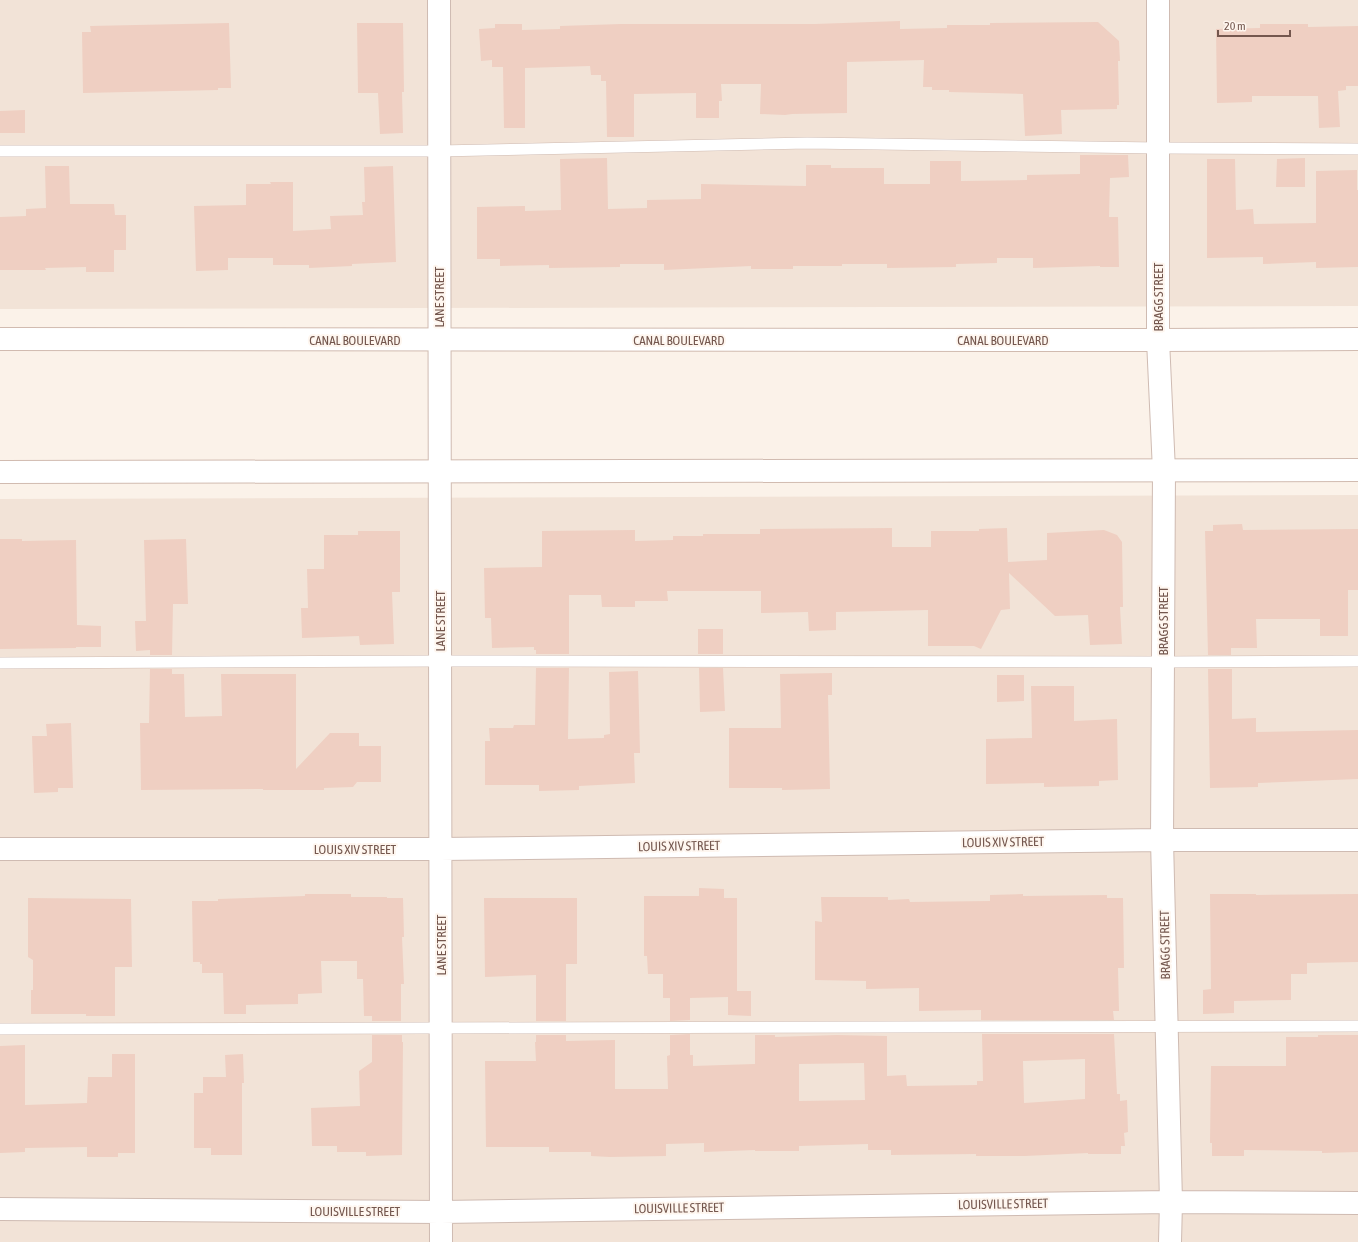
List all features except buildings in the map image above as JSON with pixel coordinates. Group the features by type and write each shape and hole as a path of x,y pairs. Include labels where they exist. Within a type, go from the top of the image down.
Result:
{"street":[{"name":"LANE STREET","path":"439,0 441,1242"},
{"name":"BRAGG STREET","path":"1158,0 1158,340 1164,471 1162,840 1167,1027 1170,1242"},
{"name":"CANAL BOULEVARD","path":"0,339 1158,340 1358,338"},
{"path":"0,472 1358,470"},
{"name":"LOUIS XIV STREET","path":"0,849 440,849 1162,840 1358,840"},
{"name":"LOUISVILLE STREET","path":"0,1209 441,1212 1170,1202 1358,1203"}],"lane":[{"path":"0,151 439,150 807,143 1358,149"},
{"path":"0,663 440,661 1358,661"},
{"path":"0,1029 1358,1026"}],"shaded area":[{"path":"0,0 1358,0 1358,306 0,309"},
{"path":"1358,495 1358,1242 0,1242 0,499"}]}
